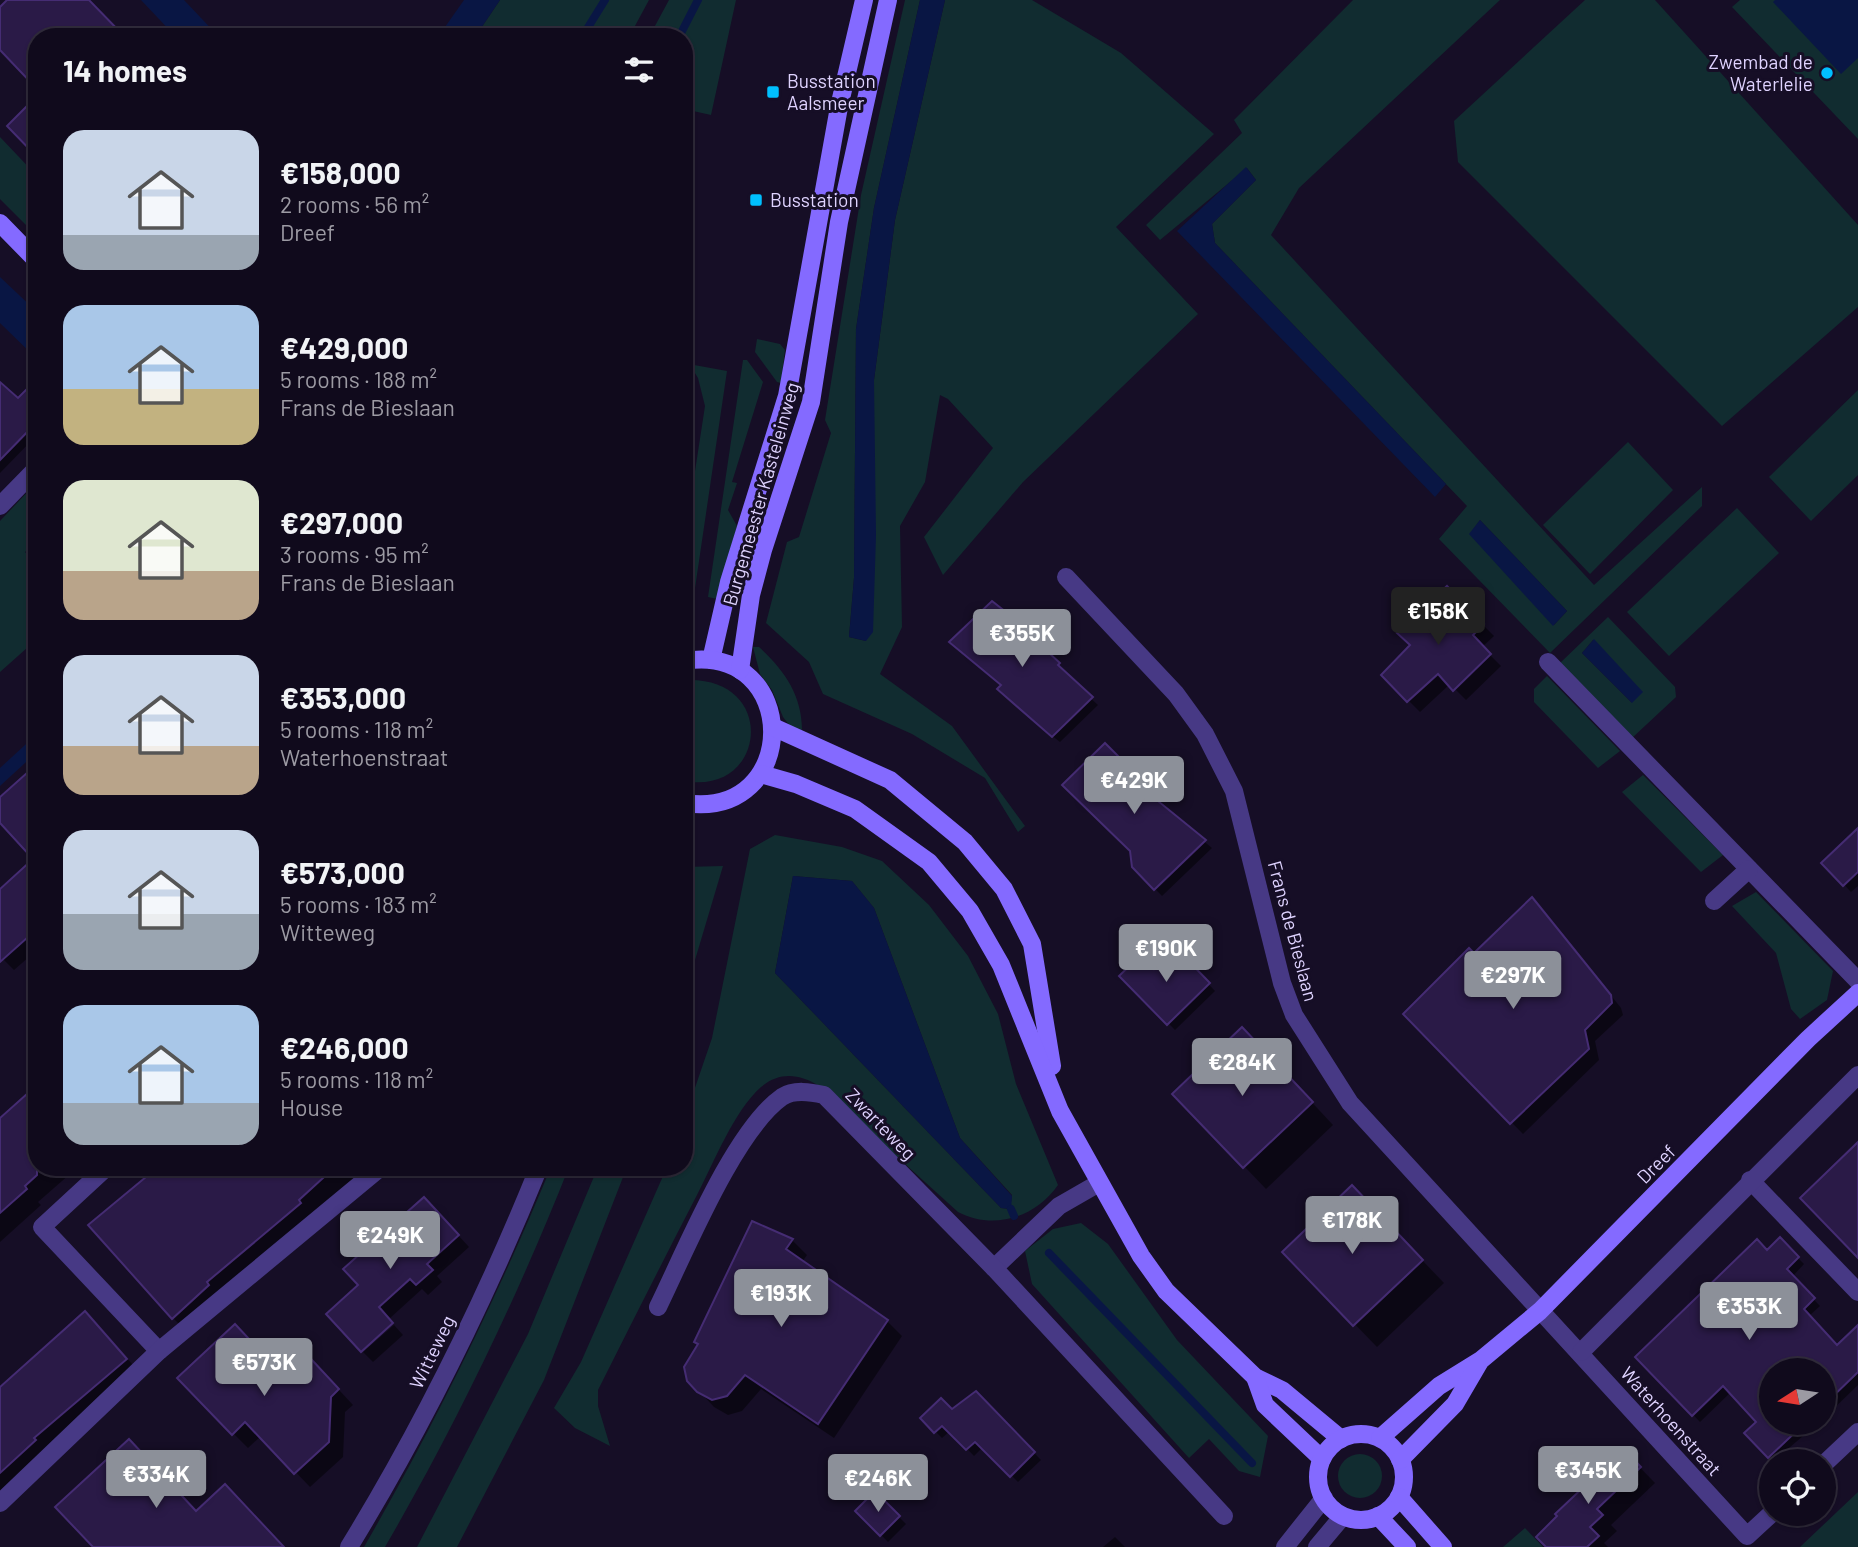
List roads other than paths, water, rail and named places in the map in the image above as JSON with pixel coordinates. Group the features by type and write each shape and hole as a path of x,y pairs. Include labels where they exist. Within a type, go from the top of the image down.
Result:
{"main road":[{"name":"Burgemeester Kasteleinweg","path":"711,660 729,582 787,396 839,107 864,0"},
{"name":"Burgemeester Kasteleinweg","path":"740,670 751,595 811,401 839,222 888,0"},
{"path":"0,223 28,252"},
{"path":"693,661 711,660 740,670 757,684 769,704 774,727 772,750 761,774 738,795 719,803 693,803"},
{"path":"774,727 890,780 965,842 1004,889 1032,944 1060,1111"},
{"path":"761,774 805,787 855,809 929,862 970,911 1001,965 1060,1111 1141,1256 1166,1291 1255,1377 1282,1390 1340,1439"},
{"name":"Dreef","path":"1380,1438 1438,1386 1481,1360 1540,1311 1808,1039 1858,993"},
{"name":"Dreef","path":"1400,1460 1455,1404 1481,1360"},
{"path":"1255,1377 1265,1405 1322,1460"},
{"path":"1364,1434 1380,1438 1392,1447 1400,1460 1404,1475 1399,1497 1378,1516 1360,1520 1343,1516 1324,1498 1319,1483 1322,1460 1329,1448 1340,1439 1364,1434"},
{"path":"1399,1497 1443,1547"},
{"path":"1378,1516 1407,1547"}],"street":[{"path":"0,506 28,477"},
{"name":"Frans de Bieslaan","path":"1066,577 1176,694 1205,734 1228,777 1241,818 1282,983 1294,1015 1315,1051 1366,1121 1540,1311"},
{"path":"1548,662 1858,981"},
{"path":"1714,901 1749,869"},
{"path":"1581,1352 1750,1180 1858,1075"},
{"name":"Zwarteweg","path":"658,1307 740,1143 783,1096 805,1091 824,1095 994,1268 1224,1516"},
{"path":"97,1176 42,1227 159,1351"},
{"path":"0,1503 159,1351 370,1176"},
{"name":"Witteweg","path":"349,1547 434,1398 535,1176"},
{"path":"1750,1180 1858,1292"},
{"path":"994,1268 1059,1206 1099,1183"},
{"name":"Waterhoenstraat","path":"1540,1311 1581,1352 1747,1536 1759,1525"},
{"path":"1836,1453 1858,1432"},
{"path":"1285,1547 1324,1498"},
{"path":"1317,1547 1343,1516"}],"waterway":[{"path":"588,28 605,0"},
{"path":"684,28 698,0"},
{"path":"1011,1209 1014,1216"},
{"path":"1049,1253 1252,1463"}],"place":[{"name":"Zwembad de Waterlelie","path":"1827,73"},
{"name":"Busstation Aalsmeer","path":"773,92"},
{"name":"Busstation","path":"756,200"}]}
